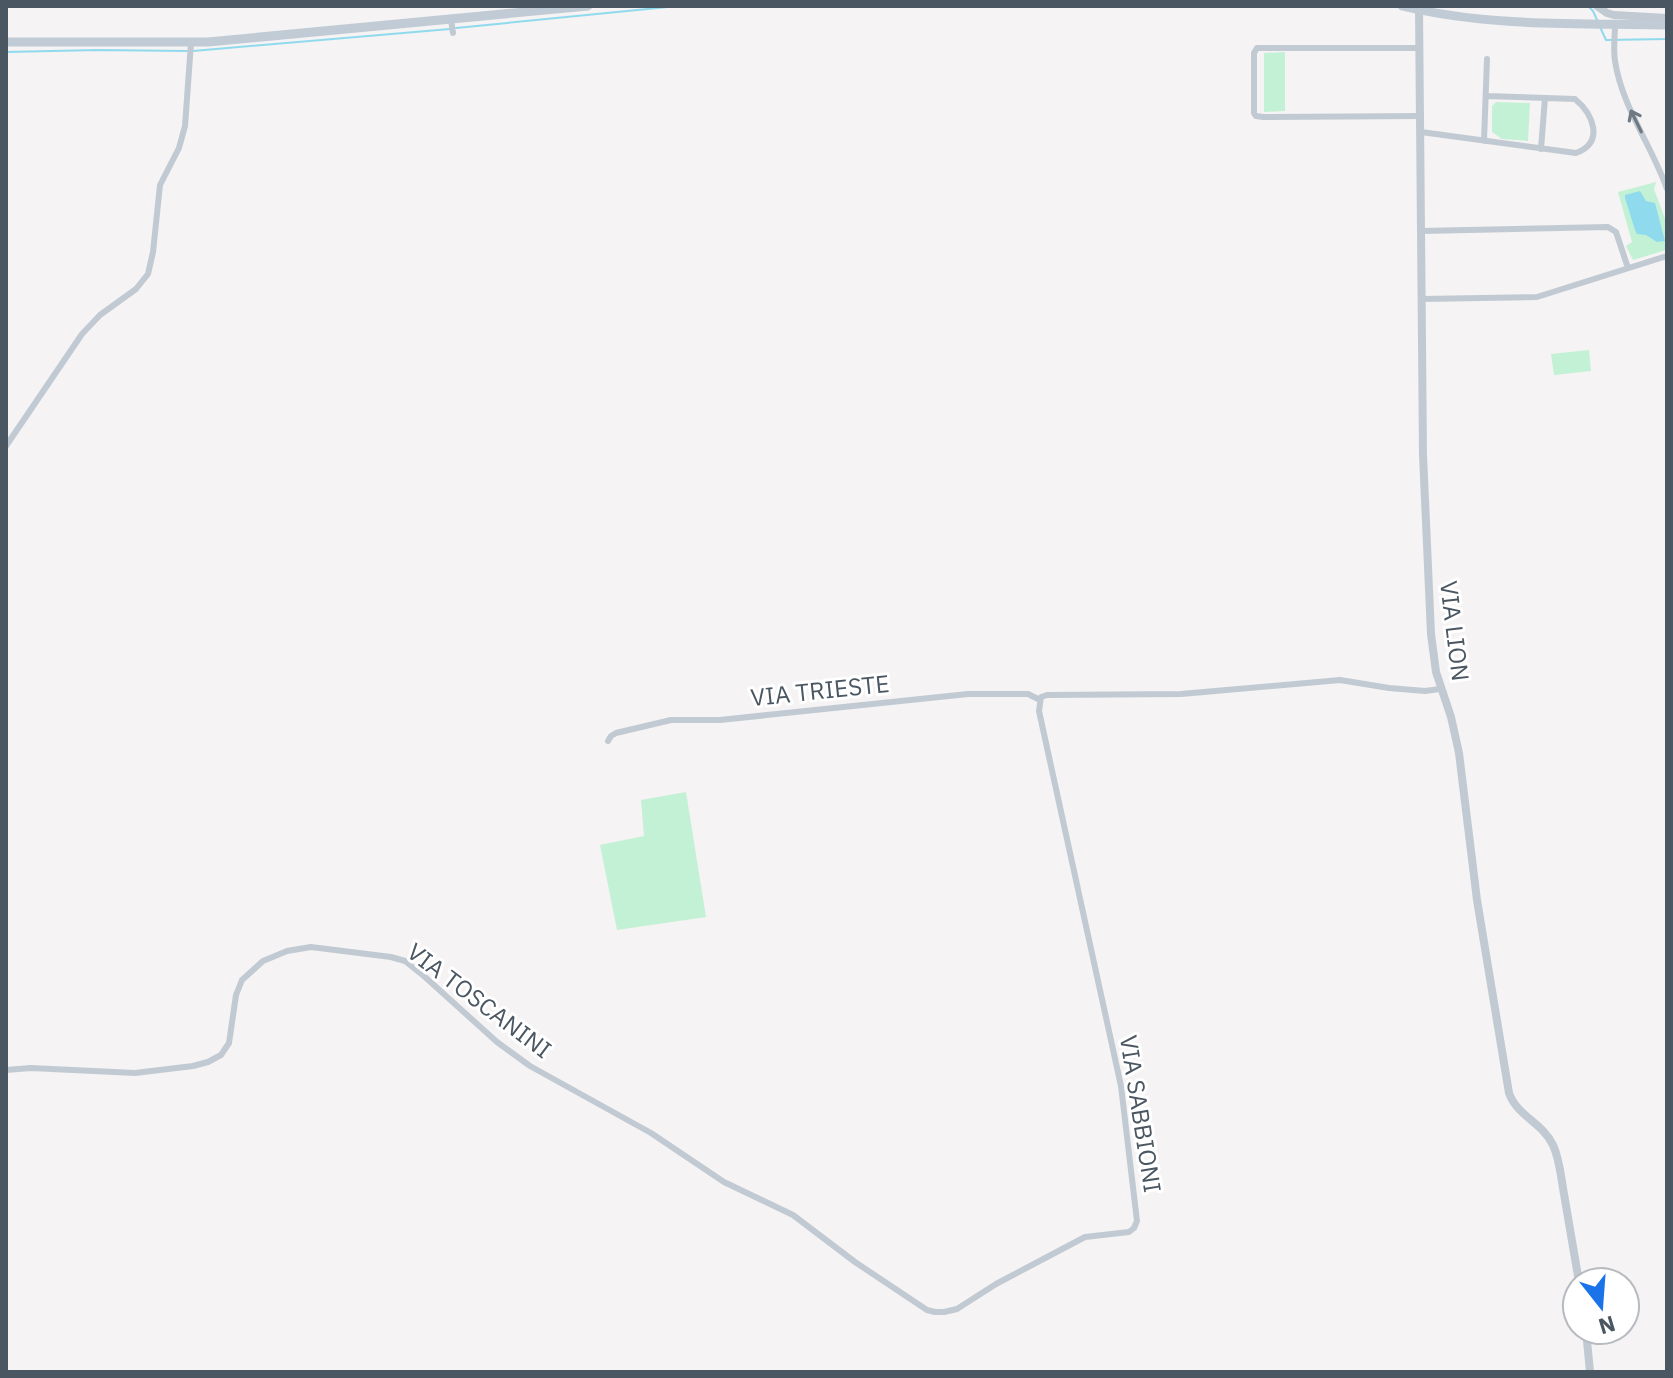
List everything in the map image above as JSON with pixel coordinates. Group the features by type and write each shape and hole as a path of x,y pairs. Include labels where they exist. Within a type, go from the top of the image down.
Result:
{"main road":[{"path":"6,42 191,44 451,22 588,6"},
{"path":"1402,6 1492,21 1667,25"}],"street":[{"path":"1597,6 1614,15 1667,18"},
{"name":"VIA LION","path":"1419,8 1423,455 1432,647 1440,689 1456,734 1477,900 1509,1093 1519,1111 1544,1132 1557,1155 1576,1266"},
{"path":"451,22 453,33"},
{"path":"1611,24 1615,63 1629,105 1667,189"},
{"path":"6,446 82,334 100,315 136,289 148,274 160,185 183,136 191,44"},
{"path":"1420,48 1257,48 1254,53 1254,113 1263,117 1421,116"},
{"path":"1484,141 1487,59"},
{"path":"1421,132 1576,153 1589,147 1594,132 1588,113 1575,99 1486,96"},
{"path":"1541,149 1545,98"},
{"path":"1421,231 1608,227 1616,232 1628,268"},
{"path":"1422,299 1537,297 1667,256"},
{"name":"VIA TRIESTE","path":"608,741 616,733 671,720 720,720 968,694 1028,694 1040,699 1047,695 1181,694 1340,680 1389,688 1440,689"},
{"name":"VIA SABBIONI","path":"691,1160 724,1182 793,1215 855,1262 927,1310 935,1312 957,1309 996,1284 1085,1237 1129,1232 1134,1228 1137,1213 1121,1086 1039,711 1040,699"},
{"name":"VIA TOSCANINI","path":"6,1070 31,1068 135,1073 208,1062 221,1055 229,1043 236,995 250,971 263,961 287,951 311,947 344,950 405,961 497,1042 530,1066 651,1133 691,1160"},
{"path":"1588,1346 1590,1372"}],"green space":[{"path":"1285,52 1285,111 1264,112 1264,53"},
{"path":"1496,102 1530,103 1528,141 1502,139 1492,132 1492,106"},
{"path":"1656,182 1654,189 1667,224 1667,248 1633,260 1626,246 1632,242 1618,192"},
{"path":"1589,350 1591,371 1554,375 1551,354"},
{"path":"686,792 706,917 617,930 600,845 644,836 641,800"}],"water":[{"path":"1640,191 1646,201 1655,203 1665,241 1657,242 1646,235 1637,234 1635,230 1625,195"}],"waterway":[{"path":"456,28 678,6"},
{"path":"1588,6 1598,22"},
{"path":"1600,27 1606,40 1667,39"},
{"path":"193,51 450,29"},
{"path":"6,52 187,51"}]}
